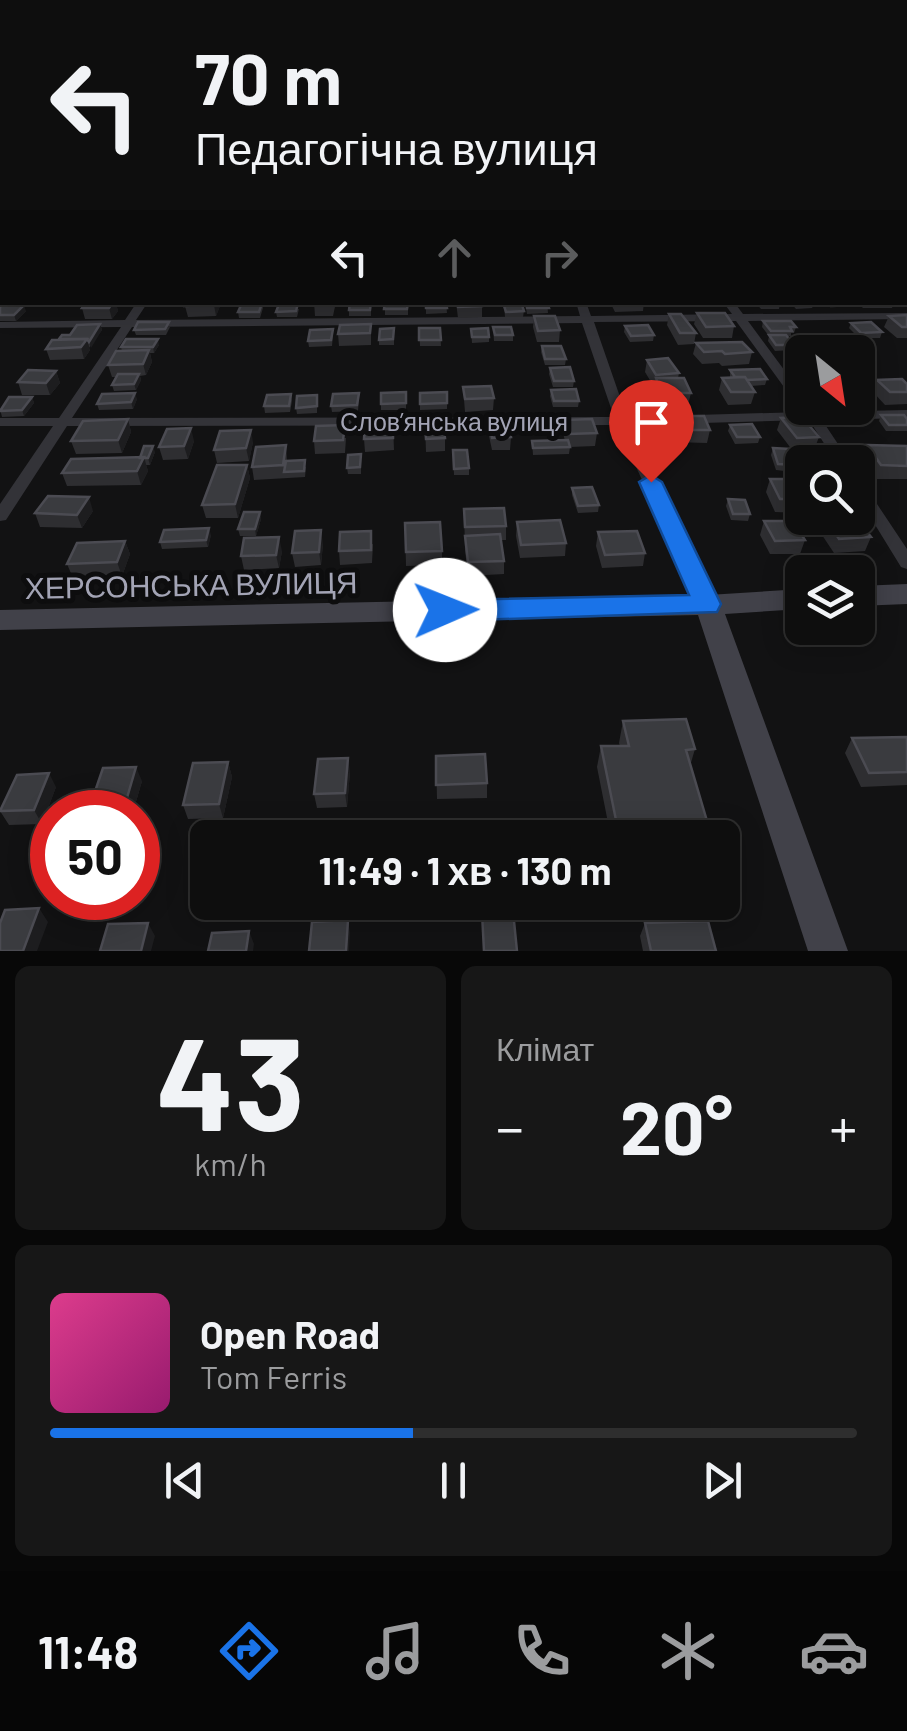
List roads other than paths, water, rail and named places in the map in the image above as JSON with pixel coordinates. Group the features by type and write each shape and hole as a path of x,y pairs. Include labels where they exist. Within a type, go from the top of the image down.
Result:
{"main road":[{"path":"875,595 907,594"},
{"name":"ХЕРСОНСЬКА ВУЛИЦЯ","path":"0,620 785,599"},
{"path":"708,604 828,951"}],"street":[{"path":"0,516 141,305"},
{"path":"582,305 622,422 708,604"},
{"path":"730,305 785,380"},
{"path":"0,326 907,316"},
{"name":"Словʼянська вулиця","path":"0,422 622,422 785,411"},
{"name":"Словʼянська вулиця","path":"875,412 907,414"},
{"path":"875,513 907,564"}]}
